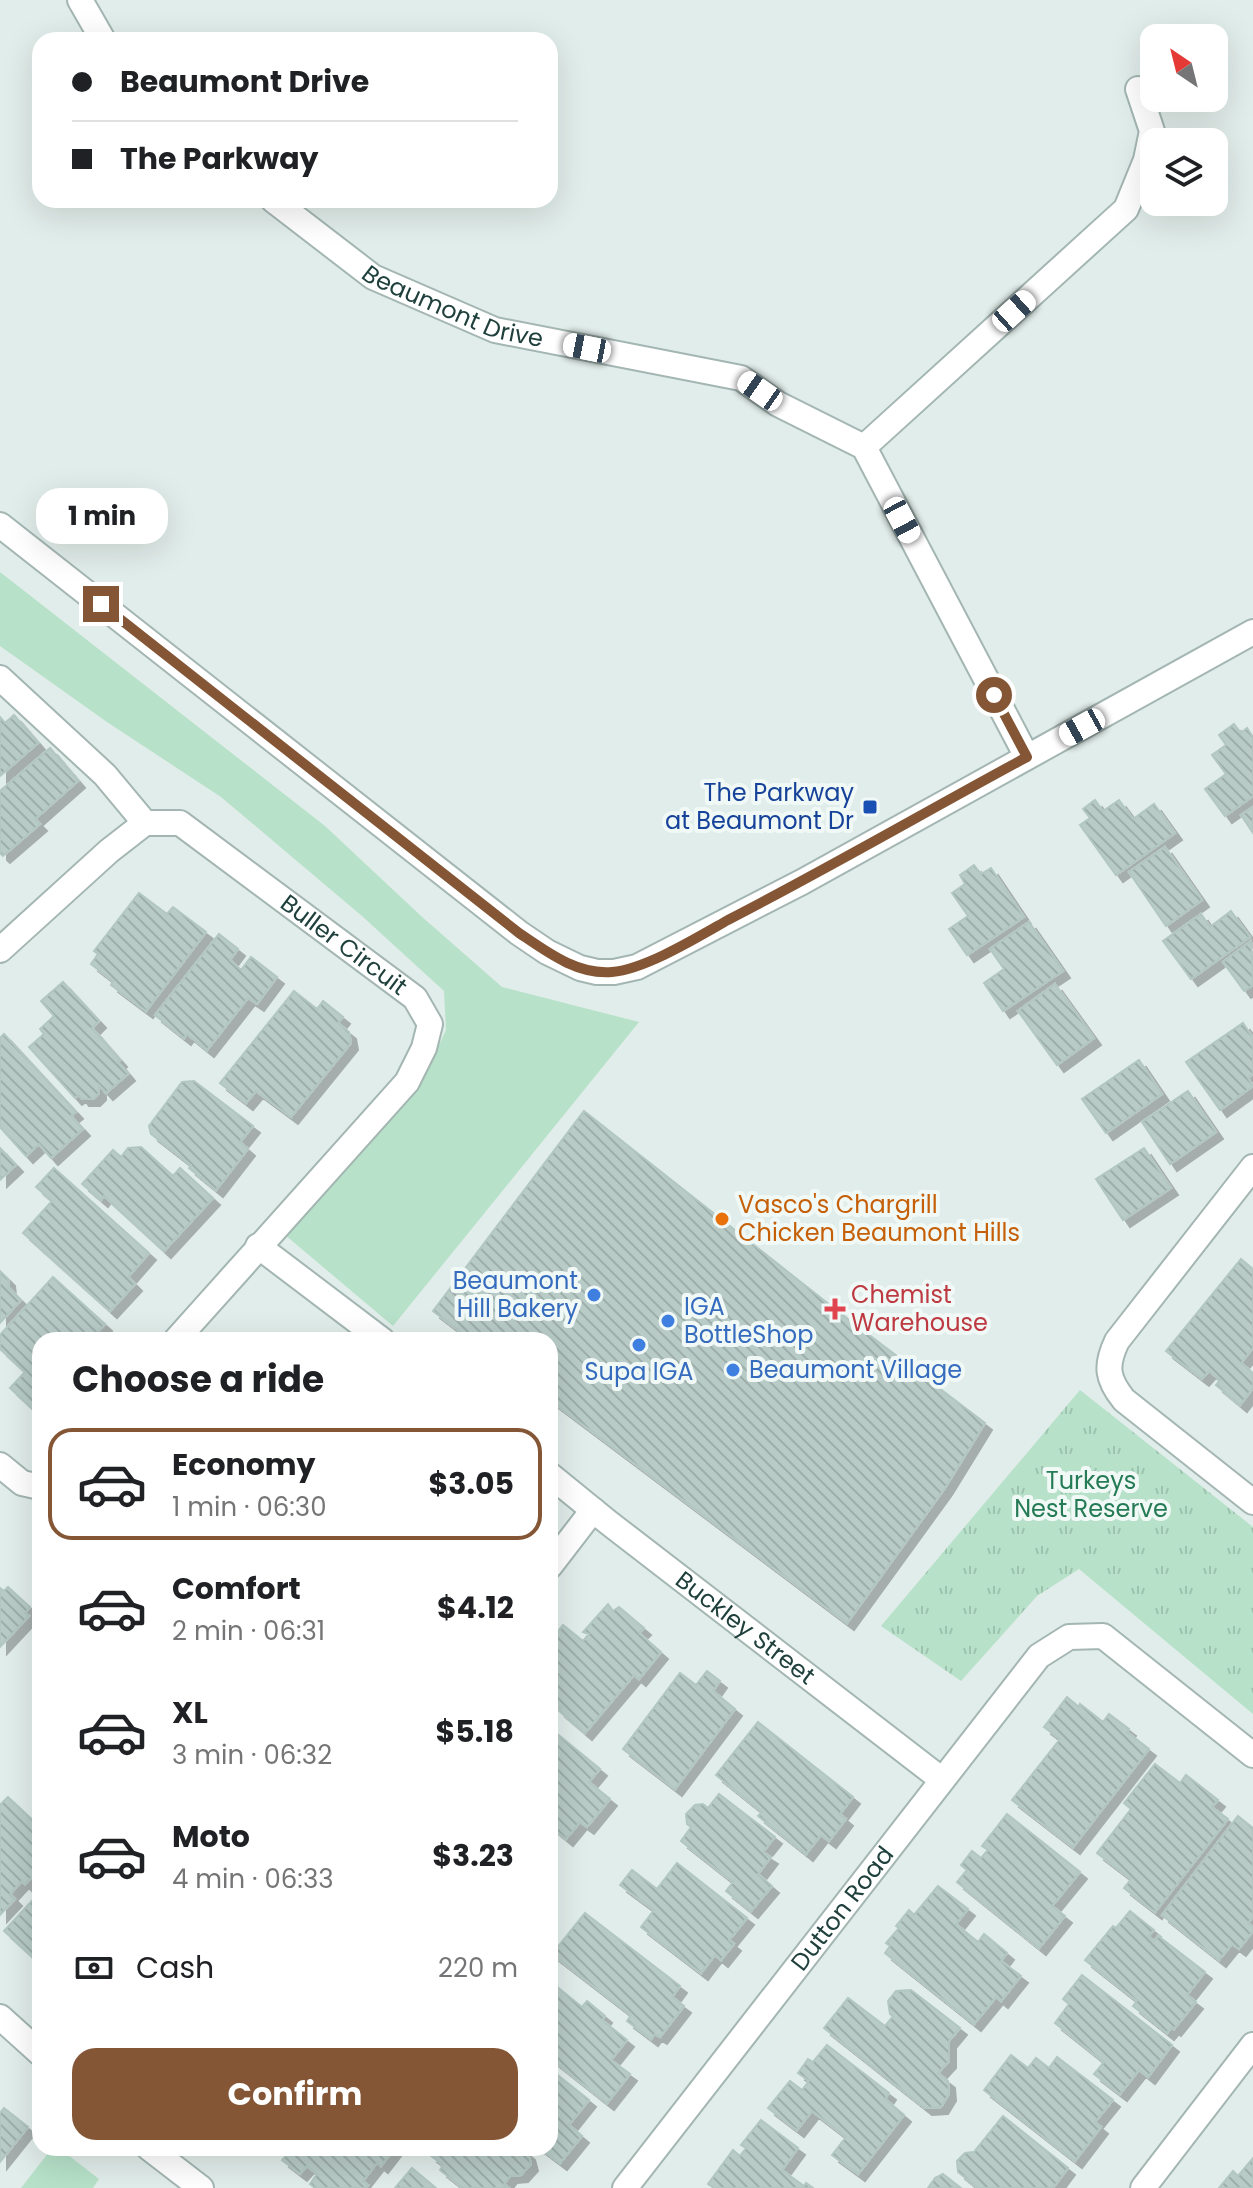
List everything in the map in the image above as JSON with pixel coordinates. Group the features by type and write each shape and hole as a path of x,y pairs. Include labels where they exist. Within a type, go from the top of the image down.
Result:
{"street":[{"path":"80,0 98,32"},
{"path":"1027,757 864,447 1126,209 1146,160 1152,131 1138,89"},
{"name":"Beaumont Drive","path":"283,208 373,277 495,330 741,378 778,404 864,447"},
{"path":"0,525 519,933 566,963 597,972 637,967 704,933 1253,632"},
{"path":"0,678 105,775 145,823 109,851 0,950"},
{"name":"Buller Circuit","path":"145,823 180,823 415,998 430,1024 424,1048 407,1082 183,1332"},
{"path":"1253,1167 1117,1341 1109,1357 1109,1372 1114,1388 1124,1400 1253,1502"},
{"path":"258,1246 371,1332"},
{"path":"0,1465 22,1483 32,1485"},
{"name":"Buckley Street","path":"558,1482 941,1779"},
{"path":"558,1556 593,1510"},
{"name":"Dutton Road","path":"625,2188 1039,1656 1069,1637 1103,1636 1253,1755"},
{"path":"0,2017 32,2046"},
{"path":"1143,2188 1253,2045"},
{"path":"159,2156 201,2188"}],"green space":[{"path":"0,572 325,826 502,987 639,1022 393,1326 278,1229 425,1075 446,1030 444,991 362,916 221,797 0,646"},
{"name":"Turkeys Nest Reserve","path":"1080,1390 1253,1527 1253,1714 1079,1569 1037,1596 961,1681 881,1626"},
{"path":"46,2156 69,2156 99,2179 93,2188 21,2188"}],"building":[{"path":"14,715 38,743 0,776 0,717 5,723"},
{"path":"1234,724 1241,733 1247,728 1253,737 1253,796 1225,816 1205,789 1226,774 1212,755 1226,745 1219,735"},
{"path":"50,748 78,781 35,819 40,824 3,856 0,853 0,791"},
{"path":"1095,800 1103,811 1119,800 1133,819 1154,804 1175,833 1116,875 1080,825 1090,818 1083,809"},
{"path":"1253,807 1253,833 1241,815"},
{"path":"1165,847 1202,900 1166,926 1129,872"},
{"path":"974,865 981,874 991,868 1024,917 967,955 949,929 968,916 952,893 965,884 960,875"},
{"path":"139,893 167,914 173,907 206,932 146,1011 111,985 113,981 91,964 98,954 94,951"},
{"path":"1231,911 1250,937 1191,979 1163,941 1201,914 1210,927"},
{"path":"1029,922 1063,971 1003,1011 984,983 1004,969 990,949"},
{"path":"219,934 238,949 230,960 241,970 251,957 277,977 257,1004 248,998 207,1050 187,1034 184,1038 155,1015"},
{"path":"1251,941 1253,985 1244,991 1223,962"},
{"path":"63,982 99,1021 92,1028 128,1074 106,1093 99,1085 99,1093 93,1099 82,1099 79,1095 75,1098 29,1047 44,1034 40,1029 54,1016 41,1001"},
{"path":"1055,984 1094,1038 1057,1065 1018,1011"},
{"path":"294,991 317,1009 323,1001 343,1017 338,1023 349,1032 351,1043 291,1117 256,1091 246,1103 220,1083"},
{"path":"1243,1023 1253,1038 1253,1074 1248,1078 1253,1086 1220,1110 1186,1062"},
{"path":"4,1034 76,1112 71,1116 83,1129 51,1158 39,1144 26,1156 0,1127 0,1038"},
{"path":"1139,1060 1162,1094 1106,1133 1082,1099"},
{"path":"194,1081 253,1126 240,1142 248,1149 216,1190 189,1168 191,1165 151,1134 149,1126 182,1082"},
{"path":"1188,1091 1216,1132 1170,1164 1142,1122"},
{"name":"Beaumont Village","path":"584,1111 985,1423 945,1488 847,1623 558,1406 558,1332 461,1332 433,1311"},
{"path":"141,1147 173,1176 180,1168 213,1198 164,1251 104,1196 101,1200 82,1184 113,1150 121,1157 128,1148"},
{"path":"0,1148 16,1165 0,1180"},
{"path":"1144,1148 1171,1188 1123,1220 1096,1179"},
{"path":"54,1168 149,1253 128,1277 135,1284 110,1311 23,1233 52,1201 36,1187"},
{"path":"1241,1259 1253,1269 1253,1348 1241,1363 1253,1373 1253,1388 1240,1405 1216,1385 1220,1380 1209,1371 1202,1379 1166,1351"},
{"path":"0,1271 8,1279 9,1288 21,1300 0,1323"},
{"path":"53,1277 105,1324 98,1332 32,1332 32,1408 10,1388 25,1372 0,1349 0,1335"},
{"path":"8,1587 30,1607 25,1613 29,1616 0,1647 0,1588 4,1591"},
{"path":"608,1604 613,1611 619,1607 644,1628 639,1633 661,1652 639,1679 634,1675 585,1733 558,1710 558,1631 563,1625 583,1641 589,1634 583,1632"},
{"path":"707,1671 720,1681 713,1691 735,1709 675,1789 623,1749 680,1673 696,1685"},
{"path":"1067,1697 1103,1722 1109,1714 1149,1749 1073,1847 1012,1800 1060,1739 1044,1727"},
{"path":"758,1722 853,1797 840,1814 846,1819 829,1841 821,1835 806,1854 758,1816 762,1812 716,1775"},
{"path":"558,1735 600,1769 589,1782 610,1799 587,1827 580,1822 566,1839 558,1832"},
{"path":"1155,1764 1180,1783 1186,1775 1218,1800 1212,1807 1228,1819 1155,1912 1124,1888 1131,1879 1097,1853 1131,1809 1124,1803"},
{"path":"719,1794 775,1837 763,1852 771,1857 758,1874 772,1886 751,1911 726,1891 733,1882 681,1841 691,1827 687,1824 686,1814 695,1805 703,1804 708,1808"},
{"path":"8,1797 32,1820 32,1877 25,1884 22,1881 10,1894 15,1899 0,1915 0,1805"},
{"path":"1007,1814 1080,1872 1052,1906 1065,1916 1039,1948 957,1882 967,1870 961,1865 972,1851 981,1858 988,1850 982,1846"},
{"path":"1238,1816 1253,1828 1253,1917 1248,1923 1253,1931 1239,1949 1232,1944 1219,1960 1162,1915"},
{"path":"677,1863 747,1918 729,1940 734,1944 721,1960 715,1955 701,1973 641,1927 654,1910 620,1885 632,1870 657,1889"},
{"path":"938,1886 968,1909 956,1924 978,1942 984,1934 1007,1953 1001,1961 1021,1976 1001,2001 996,1997 974,2024 885,1953 890,1946 886,1943 899,1928 896,1926 909,1910 914,1915"},
{"path":"32,1901 32,1957 4,1931"},
{"path":"1130,1911 1154,1930 1148,1936 1154,1941 1158,1936 1205,1972 1187,1995 1196,2002 1167,2033 1133,2006 1137,2001 1085,1960"},
{"path":"585,1913 680,1986 672,1997 684,2006 660,2037 655,2034 651,2039 627,2021 631,2015 558,1959 558,1947"},
{"path":"1082,1975 1172,2045 1148,2077 1139,2070 1120,2094 1094,2074 1104,2062 1055,2023 1069,2004 1063,1999"},
{"path":"558,1988 582,2007 587,2001 605,2016 602,2020 627,2040 611,2060 630,2074 607,2103 558,2064"},
{"path":"911,1990 960,2028 949,2041 949,2061 938,2073 948,2081 949,2094 941,2107 925,2108 824,2028 848,1998 885,2026 893,2016 888,2001 896,1991"},
{"path":"827,2045 889,2093 885,2099 904,2115 858,2174 832,2155 846,2137 812,2111 797,2130 768,2108 790,2081 802,2090 809,2081 798,2073 808,2059 813,2062"},
{"path":"1011,2055 1028,2068 1036,2058 1049,2068 1057,2057 1113,2100 1095,2122 1101,2127 1075,2161 984,2090"},
{"path":"558,2075 589,2100 569,2125 582,2136 560,2163 551,2156 558,2156"},
{"path":"4,2108 28,2127 0,2162 0,2113"},
{"path":"1003,2116 1068,2168 1053,2188 978,2188 958,2172 957,2161 965,2153 974,2152"},
{"path":"761,2120 798,2148 782,2170 804,2186 806,2183 813,2188 714,2188 708,2184 733,2150 740,2156 746,2148 741,2145"},
{"path":"285,2156 389,2156 381,2166 377,2163 363,2181 368,2185 365,2188 315,2188 310,2184 317,2174 307,2166 300,2174 282,2160"},
{"path":"431,2156 529,2156 531,2164 521,2175 510,2176 504,2184 509,2188 463,2188 440,2170 443,2165"},
{"path":"1253,2158 1253,2188 1219,2188 1233,2171 1238,2176"},
{"path":"412,2168 436,2188 395,2188"},
{"path":"943,2174 961,2188 928,2188 935,2178"}],"place":[{"name":"The Parkway at Beaumont Dr","path":"870,807"},
{"name":"Vasco's Chargrill Chicken Beaumont Hills","path":"722,1219"},
{"name":"Beaumont Hill Bakery","path":"594,1295"},
{"name":"Chemist Warehouse","path":"835,1309"},
{"name":"IGA BottleShop","path":"668,1321"},
{"name":"Supa IGA","path":"639,1345"},
{"name":"Beaumont Village","path":"733,1370"}],"route":[{"path":"101,604 519,933 566,963 597,972 637,967 802,882 1027,757 994,695"}]}
